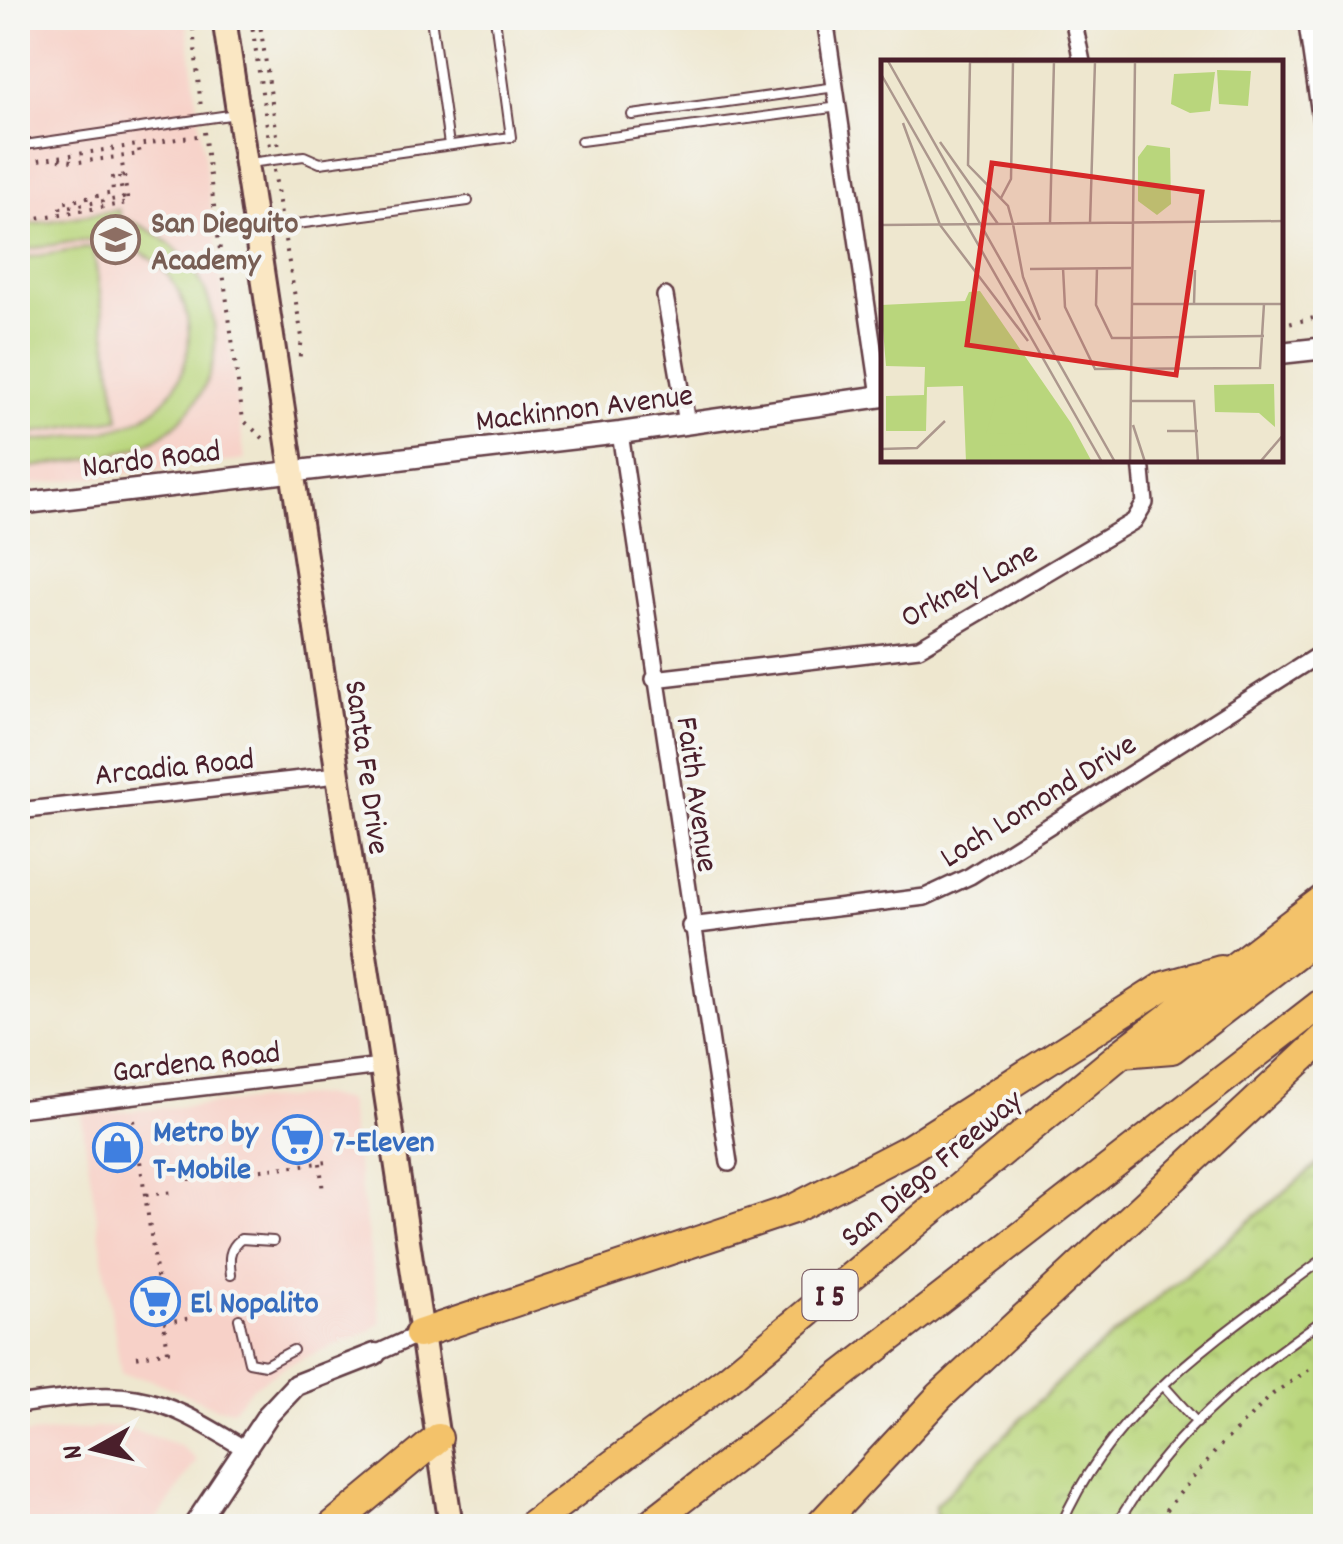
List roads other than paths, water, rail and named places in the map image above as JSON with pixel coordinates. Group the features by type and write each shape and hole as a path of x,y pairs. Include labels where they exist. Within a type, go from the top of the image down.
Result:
{"highway":[{"name":"San Diego Freeway","path":"530,1526 727,1380 1122,1053 1326,896"},
{"path":"1122,1053 1172,1050 1326,931"},
{"path":"419,1334 793,1209 909,1149 1164,986 1232,968"},
{"path":"1177,1116 1196,1077 1326,978"},
{"name":"I 5","path":"647,1526 1326,1000"},
{"path":"820,1526 940,1396 1326,1036"},
{"path":"332,1526 438,1438"}],"main road":[{"name":"Santa Fe Drive","path":"224,18 419,1334 451,1526"}],"street":[{"path":"825,18 881,396"},
{"path":"1073,18 1082,60"},
{"path":"1306,18 1326,156"},
{"path":"666,296 687,424"},
{"path":"1283,353 1326,348"},
{"name":"Mackinnon Avenue","path":"291,460 620,433 881,396"},
{"name":"Faith Avenue","path":"620,433 690,926 729,1163"},
{"name":"Nardo Road","path":"18,504 291,460"},
{"name":"Orkney Lane","path":"654,679 920,648 1134,521 1145,503 1141,462"},
{"name":"Loch Lomond Drive","path":"690,926 926,897 970,876 1326,650"},
{"name":"Arcadia Road","path":"18,811 337,775"},
{"name":"Gardena Road","path":"18,1108 381,1066"},
{"path":"194,1526 244,1449 296,1386 419,1334"},
{"path":"18,1405 98,1394 142,1396 177,1409 244,1449"}],"lane":[{"path":"431,18 449,145"},
{"path":"246,164 304,156 320,163 511,136 495,18"},
{"path":"632,115 836,87"},
{"path":"581,141 839,107"},
{"path":"18,146 238,114"},
{"path":"256,230 468,202"},
{"path":"231,1274 228,1256 233,1245 241,1239 273,1242"},
{"path":"1061,1526 1093,1462 1163,1386 1235,1320 1326,1257"},
{"path":"1116,1526 1142,1481 1197,1423 1266,1361 1326,1318"},
{"path":"239,1319 249,1362 265,1365 293,1350"},
{"path":"1163,1386 1197,1423"}],"place":[{"name":"San Dieguito Academy","path":"116,239"},
{"name":"7-Eleven","path":"298,1140"},
{"name":"Metro by T-Mobile","path":"118,1148"},
{"name":"El Nopalito","path":"155,1301"}]}
